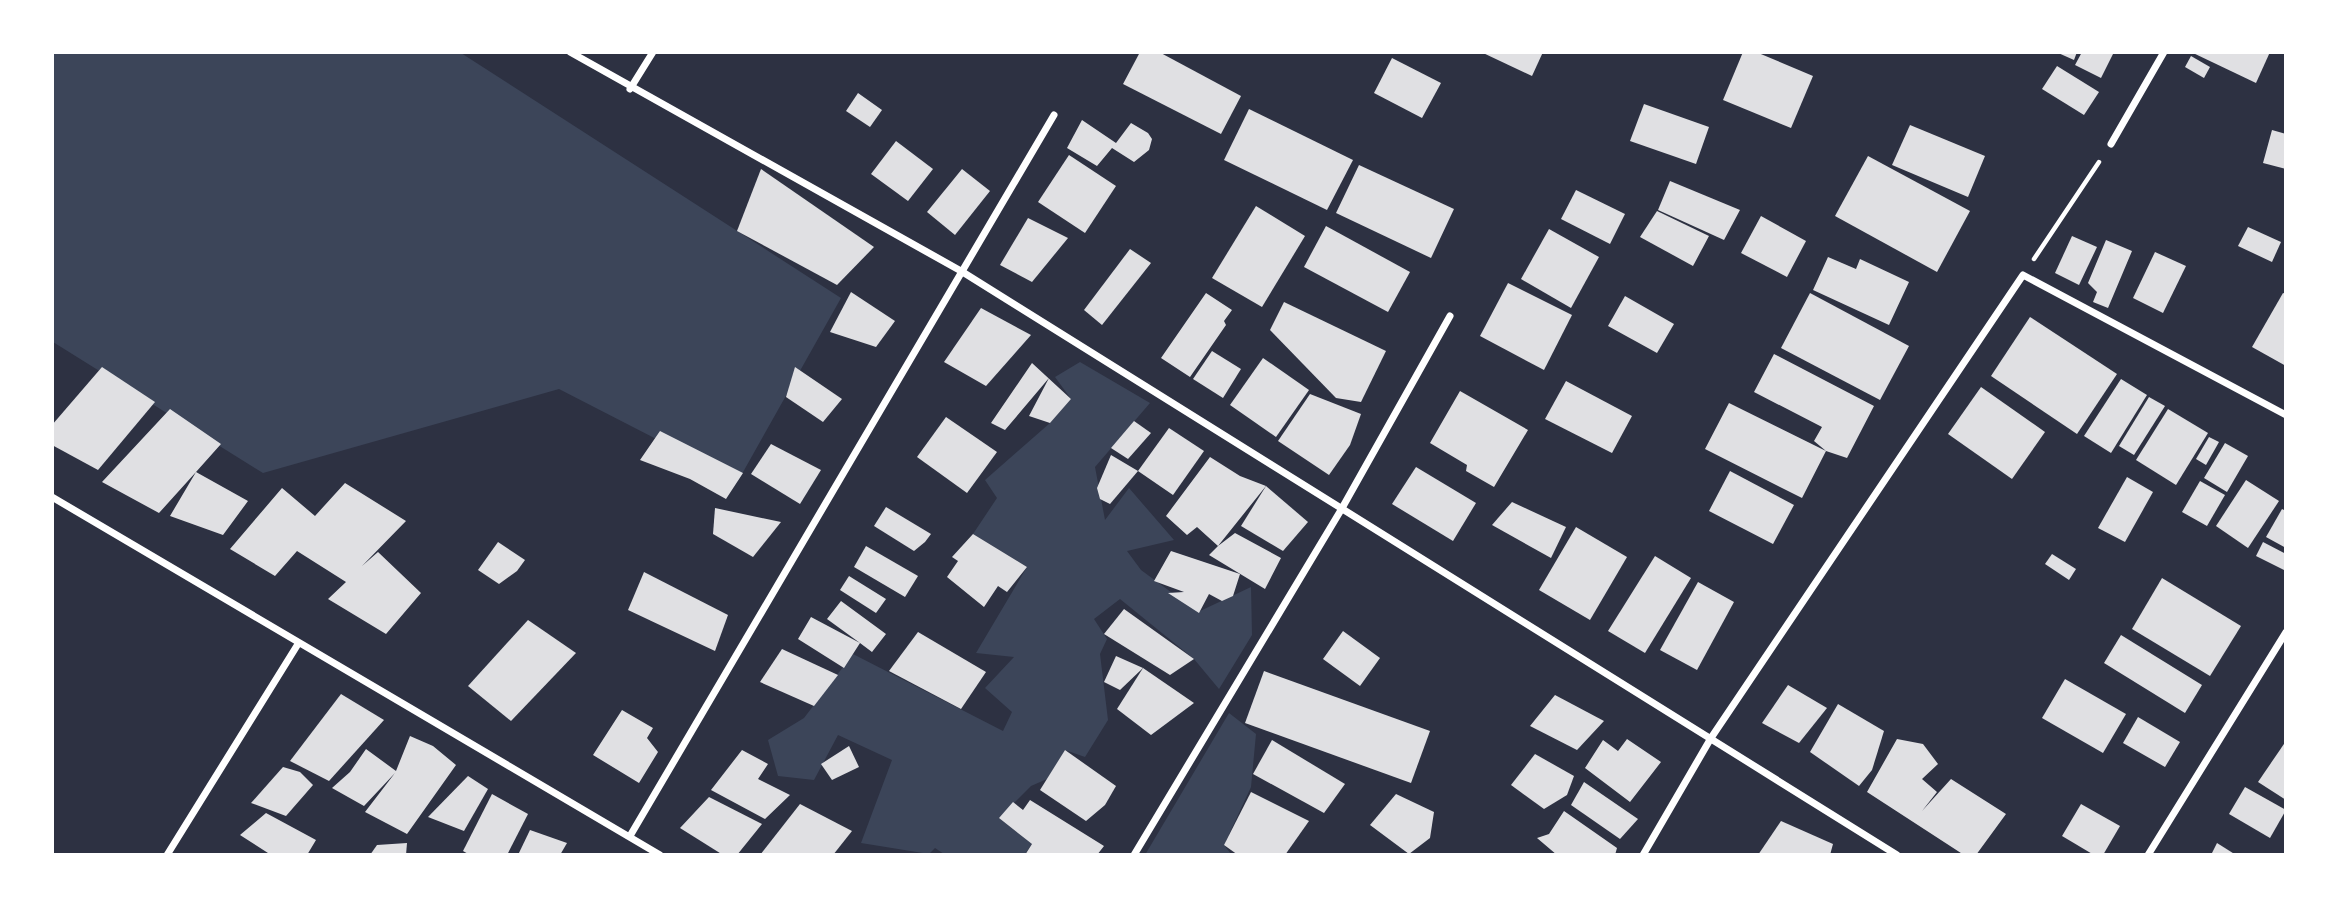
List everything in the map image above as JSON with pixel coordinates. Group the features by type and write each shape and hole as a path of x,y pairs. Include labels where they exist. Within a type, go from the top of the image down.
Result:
{"street":[{"path":"570,52 630,89 961,271 1897,855"},
{"path":"630,89 653,52"},
{"path":"2111,144 2164,52"},
{"path":"630,836 1054,115"},
{"path":"1643,855 1710,738 2023,275 2286,415"},
{"path":"1134,855 1342,510 1450,316"},
{"path":"52,497 660,855"},
{"path":"2148,855 2286,632"},
{"path":"167,855 298,644"}],"path":[{"path":"2023,275 2111,144"}],"shaded area":[{"path":"52,53 461,53 841,298 738,481 559,389 263,473 53,342"},
{"path":"1080,362 1150,403 1095,467 1105,520 1129,488 1174,540 1127,551 1141,570 1198,612 1251,587 1252,635 1219,689 1194,659 1120,599 1094,619 1107,639 1100,654 1108,720 1085,757 1065,750 1047,779 1031,786 999,818 1032,844 1025,854 944,854 935,848 929,854 861,843 892,760 838,735 814,780 778,776 768,740 804,718 853,654 1003,731 1012,712 985,688 1014,657 976,653 1027,567 973,534 997,498 985,480 1050,423 1071,399 1055,377"},
{"path":"1229,713 1256,734 1251,787 1224,845 1231,854 1145,855"}],"building":[{"path":"1140,52 1159,52 1241,96 1221,134 1123,84"},
{"path":"1481,52 1543,52 1532,76"},
{"path":"1743,52 1756,52 1813,76 1791,128 1723,100"},
{"path":"2056,52 2077,52 2074,60"},
{"path":"2082,52 2114,52 2101,78 2075,65"},
{"path":"2191,52 2270,52 2256,83"},
{"path":"2191,56 2210,67 2204,78 2185,67"},
{"path":"1392,58 1441,83 1422,118 1374,93"},
{"path":"2057,66 2099,92 2084,115 2042,89"},
{"path":"858,93 882,110 870,127 846,111"},
{"path":"1644,104 1709,127 1696,164 1630,141"},
{"path":"1249,109 1353,160 1327,210 1224,160"},
{"path":"1082,120 1116,143 1131,123 1148,133 1152,139 1149,150 1134,162 1112,148 1097,166 1067,148"},
{"path":"1910,125 1985,156 1968,197 1892,165"},
{"path":"2272,130 2286,134 2286,169 2263,163"},
{"path":"896,141 933,169 908,201 871,174"},
{"path":"1069,155 1116,186 1085,233 1038,202"},
{"path":"1868,156 1970,211 1937,272 1835,216"},
{"path":"1359,165 1454,209 1431,258 1336,213"},
{"path":"761,169 874,247 837,285 737,231"},
{"path":"962,169 990,191 955,235 927,212"},
{"path":"1670,181 1740,210 1724,240 1658,210"},
{"path":"1576,190 1625,214 1610,244 1561,219"},
{"path":"1256,206 1305,236 1262,307 1212,278"},
{"path":"1657,211 1709,236 1693,266 1640,237"},
{"path":"1761,216 1806,241 1787,277 1741,253"},
{"path":"1028,218 1068,238 1032,282 1000,265"},
{"path":"1326,226 1410,272 1388,312 1304,267"},
{"path":"2248,227 2281,242 2272,262 2238,246"},
{"path":"1549,229 1599,257 1571,308 1521,279"},
{"path":"2072,236 2097,247 2079,285 2055,273"},
{"path":"2106,240 2132,251 2108,308 2093,302 2097,292 2088,283"},
{"path":"1130,249 1151,263 1102,325 1084,310"},
{"path":"2155,252 2186,266 2163,313 2133,298"},
{"path":"1828,257 1856,269 1860,259 1909,282 1889,325 1813,290"},
{"path":"1508,283 1572,315 1544,370 1480,336"},
{"path":"851,292 895,321 876,347 830,332"},
{"path":"1206,293 1232,310 1224,321 1226,325 1190,377 1161,358"},
{"path":"1810,293 1909,346 1880,400 1781,348"},
{"path":"2283,293 2286,294 2286,366 2252,347"},
{"path":"1625,296 1674,324 1657,353 1608,326"},
{"path":"1284,302 1386,351 1361,402 1336,398 1270,330"},
{"path":"981,308 1031,335 986,386 944,362"},
{"path":"2030,317 2117,374 2077,434 1991,376"},
{"path":"1212,351 1241,369 1223,398 1193,379"},
{"path":"1774,354 1874,406 1847,458 1826,451 1814,441 1822,427 1754,392"},
{"path":"1263,358 1309,390 1276,437 1230,405"},
{"path":"1032,363 1049,378 1005,430 991,423"},
{"path":"102,367 155,402 98,470 52,445 52,425"},
{"path":"795,367 842,399 823,422 786,397"},
{"path":"1049,378 1071,399 1050,423 1029,416"},
{"path":"2121,379 2147,395 2111,453 2084,436"},
{"path":"1566,381 1632,416 1612,453 1545,419"},
{"path":"1981,387 2045,432 2012,479 1948,434"},
{"path":"1460,391 1528,430 1494,487 1466,471 1467,465 1430,443"},
{"path":"1310,394 1361,414 1350,445 1329,475 1278,441"},
{"path":"2149,397 2165,406 2134,455 2119,446"},
{"path":"1729,403 1826,451 1802,498 1705,449"},
{"path":"170,409 221,444 159,513 102,482"},
{"path":"2168,409 2208,433 2176,485 2136,460"},
{"path":"946,417 997,452 967,493 917,457"},
{"path":"1134,421 1151,433 1128,459 1111,448"},
{"path":"1169,428 1204,451 1173,495 1138,471"},
{"path":"660,431 743,473 726,499 690,479 640,460"},
{"path":"2209,437 2219,442 2206,465 2196,459"},
{"path":"2225,443 2248,456 2227,492 2204,478"},
{"path":"771,444 821,470 800,504 751,474"},
{"path":"1111,455 1138,471 1110,504 1100,499 1097,488"},
{"path":"1210,457 1240,476 1266,486 1218,546 1197,527 1187,535 1166,516"},
{"path":"1416,467 1476,503 1453,541 1392,504"},
{"path":"1730,471 1794,505 1773,544 1709,511"},
{"path":"196,472 248,501 223,535 170,516"},
{"path":"2127,477 2153,492 2125,542 2098,528"},
{"path":"2246,480 2279,501 2248,548 2216,526"},
{"path":"2200,481 2225,495 2207,526 2182,512"},
{"path":"345,483 406,521 362,566 378,552 421,593 386,634 328,599 346,582 297,551 275,576 230,549 282,488 315,516"},
{"path":"1266,486 1308,522 1283,551 1241,526"},
{"path":"1512,502 1566,527 1551,558 1492,525"},
{"path":"886,507 931,534 914,551 874,526"},
{"path":"715,508 781,522 753,557 713,534"},
{"path":"2282,509 2286,511 2286,548 2266,537"},
{"path":"1576,527 1627,557 1590,620 1539,590"},
{"path":"1235,533 1281,558 1265,589 1209,555"},
{"path":"973,534 1027,567 1007,592 998,586 984,607 947,577 958,561 952,557"},
{"path":"498,542 525,560 517,571 499,584 478,570"},
{"path":"2263,542 2286,554 2286,571 2256,556"},
{"path":"866,546 918,576 905,597 854,567"},
{"path":"1171,551 1240,574 1233,596 1222,601 1209,594 1199,613 1168,593 1184,592 1154,581"},
{"path":"2052,554 2076,569 2069,580 2045,564"},
{"path":"1655,556 1691,578 1645,653 1608,631"},
{"path":"644,572 728,615 715,651 628,610"},
{"path":"849,576 886,599 876,613 840,590"},
{"path":"2162,578 2241,626 2210,676 2132,629"},
{"path":"1698,582 1734,602 1697,670 1660,650"},
{"path":"841,601 886,634 872,652 827,619"},
{"path":"1124,609 1194,659 1170,675 1104,634"},
{"path":"811,617 860,643 844,668 798,639"},
{"path":"528,620 576,653 511,721 468,686"},
{"path":"1343,631 1380,658 1360,686 1323,659"},
{"path":"918,632 986,672 961,709 889,671"},
{"path":"2121,635 2202,685 2185,713 2104,663"},
{"path":"782,649 838,675 814,706 760,682"},
{"path":"1116,656 1143,668 1120,690 1104,682"},
{"path":"1143,668 1194,703 1151,735 1117,709"},
{"path":"1264,671 1430,731 1411,783 1245,723"},
{"path":"2065,679 2126,714 2103,753 2042,718"},
{"path":"1788,685 1827,708 1799,743 1762,723"},
{"path":"341,694 384,720 329,781 290,761"},
{"path":"1555,695 1604,721 1577,750 1530,726"},
{"path":"1838,704 1884,731 1872,770 1859,786 1810,752"},
{"path":"622,710 653,728 647,738 658,752 639,783 593,755"},
{"path":"2138,717 2180,742 2165,767 2123,743"},
{"path":"410,736 433,746 456,765 407,834 365,812 395,773 364,806 332,788 350,772 366,749 396,771"},
{"path":"1627,739 1661,762 1630,802 1585,768 1603,740 1618,751"},
{"path":"1897,739 1923,744 1938,764 1922,779 1937,792 1922,811 1951,779 2006,814 1976,855 1964,855 1867,792"},
{"path":"1272,740 1345,784 1324,813 1253,774"},
{"path":"2286,741 2286,800 2258,782"},
{"path":"849,746 859,767 832,780 821,764"},
{"path":"742,750 768,764 758,779 790,795 765,819 711,790"},
{"path":"1065,750 1116,786 1105,805 1086,821 1040,790"},
{"path":"1535,754 1574,776 1567,795 1544,809 1511,785"},
{"path":"283,767 300,772 313,785 286,816 251,803"},
{"path":"468,776 488,789 464,831 428,817"},
{"path":"1584,782 1638,819 1620,839 1571,805"},
{"path":"2245,787 2286,810 2270,838 2229,814"},
{"path":"1251,792 1309,821 1285,855 1238,855 1224,845"},
{"path":"492,794 528,814 507,855 470,855 463,851"},
{"path":"1396,794 1434,812 1430,838 1409,854 1370,825"},
{"path":"709,797 762,824 737,855 723,855 680,828"},
{"path":"1030,800 1104,846 1097,855 1025,855 1032,844 999,818 1013,802 1023,810"},
{"path":"800,804 852,831 833,855 760,855"},
{"path":"2081,804 2120,826 2103,855 2094,855 2062,836"},
{"path":"1564,811 1617,848 1615,855 1557,855 1537,838 1549,834"},
{"path":"266,813 316,840 307,855 265,855 268,853 240,835"},
{"path":"1781,821 1833,844 1830,855 1758,855"},
{"path":"530,830 567,843 560,855 518,855"},
{"path":"407,843 406,855 370,855 377,845"},
{"path":"2217,843 2236,855 2211,855"}]}
